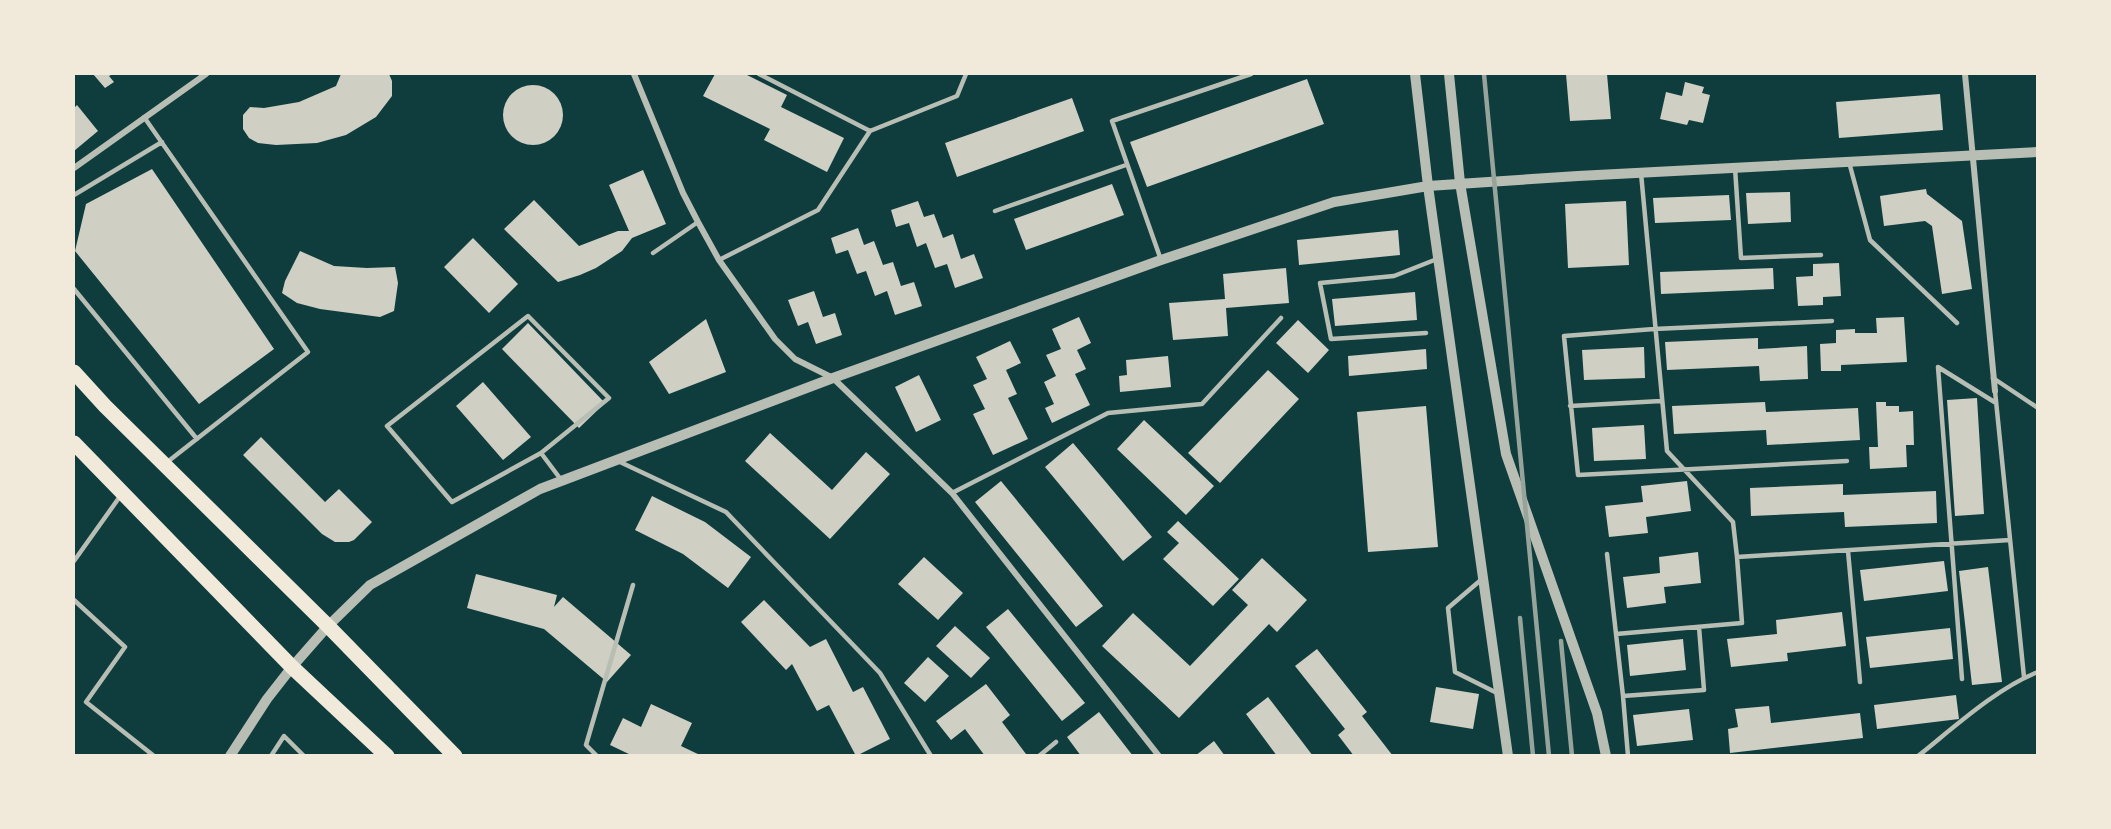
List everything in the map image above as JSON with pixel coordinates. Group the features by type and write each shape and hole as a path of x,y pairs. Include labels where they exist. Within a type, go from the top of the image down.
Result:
{"main road":[{"path":"74,372 105,406 328,626 455,756"},
{"path":"75,444 292,667 387,756"}],"street":[{"path":"74,168 206,74"},
{"path":"634,74 683,194 719,260 775,339 795,359 833,378 952,493 1159,756"},
{"path":"1415,74 1428,186 1509,756"},
{"path":"1449,74 1460,183 1506,454 1597,713 1606,756"},
{"path":"1965,74 1995,391"},
{"path":"230,756 267,699 292,667 328,626 370,585 540,489 833,378 1161,260 1334,202 1428,186 1460,183 2037,152"}],"lane":[{"path":"759,74 870,131"},
{"path":"719,260 818,210 870,131 957,96 966,74"},
{"path":"1161,260 1112,122 1251,74"},
{"path":"144,117 308,352 164,465"},
{"path":"74,195 162,142"},
{"path":"1849,162 1870,240 1958,323"},
{"path":"995,211 1126,165"},
{"path":"1735,168 1742,258 1821,255"},
{"path":"1616,634 1742,623 1733,522 1667,451 1641,173"},
{"path":"653,253 698,222"},
{"path":"1426,333 1331,339 1320,283 1394,276 1438,258"},
{"path":"74,289 197,439"},
{"path":"528,316 609,398 541,453 452,502 387,426 528,316"},
{"path":"952,493 1108,413 1202,404 1281,318"},
{"path":"1832,321 1654,328 1564,336 1570,406 1578,475 1847,461"},
{"path":"1962,679 1938,367 1996,403"},
{"path":"1993,378 2037,408"},
{"path":"1995,391 2024,677"},
{"path":"1570,406 1661,400"},
{"path":"541,453 562,481"},
{"path":"618,460 726,512 880,673 931,756"},
{"path":"74,561 123,493"},
{"path":"1737,556 2010,540"},
{"path":"1848,551 1860,682"},
{"path":"1607,554 1628,756"},
{"path":"1484,578 1448,608 1455,672 1500,694"},
{"path":"597,756 586,745 633,585"},
{"path":"74,600 125,647 86,702 154,756"},
{"path":"1623,696 1704,690 1699,627"},
{"path":"1918,756 2024,677 2037,672"},
{"path":"272,756 284,736 304,756"},
{"path":"1038,756 1056,742"}],"building":[{"path":"93,74 113,74 109,76 114,82 105,88"},
{"path":"341,74 389,74 392,81 392,96 376,117 346,135 317,143 276,145 258,143 249,138 243,129 243,115 250,107 264,108 299,102 336,86"},
{"path":"715,74 745,74 787,95 781,107 844,138 827,172 764,140 770,129 703,96"},
{"path":"1566,74 1607,74 1611,119 1570,121"},
{"path":"1307,79 1324,124 1147,187 1130,142"},
{"path":"1685,82 1704,87 1702,93 1710,95 1703,123 1689,120 1687,125 1660,119 1666,92 1682,96"},
{"path":"533,85 554,94 563,115 554,136 533,145 512,136 503,115 512,94"},
{"path":"1940,94 1943,130 1839,138 1836,102"},
{"path":"1072,98 1084,131 957,177 945,143"},
{"path":"77,105 98,131 74,151 74,108"},
{"path":"152,169 274,349 199,404 75,251 86,204"},
{"path":"643,170 666,224 632,238 622,251 596,268 580,275 558,282 504,229 534,200 579,246 618,231 629,231 609,185"},
{"path":"1112,184 1124,215 1026,250 1014,219"},
{"path":"1926,189 1927,194 1962,221 1972,289 1942,294 1932,226 1925,221 1884,226 1880,196"},
{"path":"1790,192 1791,222 1748,224 1746,193"},
{"path":"1729,195 1731,220 1655,223 1653,198"},
{"path":"918,201 924,217 934,214 943,238 953,234 961,259 974,254 983,278 955,288 947,264 935,268 926,243 917,247 909,223 896,227 891,210"},
{"path":"1626,201 1629,265 1568,268 1565,204"},
{"path":"858,228 864,245 874,241 883,265 893,262 901,286 914,282 922,306 895,315 887,291 875,296 866,271 857,274 848,250 836,254 831,238"},
{"path":"1398,230 1400,255 1299,265 1297,240"},
{"path":"473,238 518,284 489,313 444,267"},
{"path":"300,251 334,266 395,267 398,283 394,311 380,317 320,309 297,303 282,293 285,281"},
{"path":"1839,263 1841,296 1823,297 1823,305 1798,306 1796,277 1813,276 1813,264"},
{"path":"1286,268 1289,303 1226,308 1228,336 1173,340 1169,303 1225,299 1223,274"},
{"path":"1773,268 1774,289 1661,294 1660,272"},
{"path":"814,291 823,317 835,313 842,335 816,344 808,322 798,326 788,300"},
{"path":"1415,292 1417,320 1335,326 1332,299"},
{"path":"1079,317 1091,343 1077,350 1086,369 1075,374 1090,405 1052,423 1045,408 1054,404 1044,382 1056,376 1046,355 1061,349 1052,329"},
{"path":"1904,317 1907,362 1841,365 1841,371 1821,371 1820,344 1836,343 1836,330 1855,329 1855,333 1877,333 1876,318"},
{"path":"706,319 726,372 669,394 649,362"},
{"path":"1298,320 1329,350 1308,373 1276,343"},
{"path":"528,323 605,403 579,428 502,349"},
{"path":"1758,338 1758,349 1807,346 1808,379 1760,381 1759,366 1667,370 1665,342"},
{"path":"1010,341 1021,363 1006,370 1017,394 1008,398 1028,439 993,455 973,414 985,409 973,385 987,379 976,357"},
{"path":"1644,347 1645,378 1584,380 1582,350"},
{"path":"1426,349 1427,369 1349,376 1348,356"},
{"path":"1168,356 1171,387 1120,392 1119,376 1127,375 1126,360"},
{"path":"1268,370 1299,399 1220,483 1188,453"},
{"path":"919,375 941,420 916,432 895,387"},
{"path":"483,382 531,437 503,460 456,406"},
{"path":"1977,398 1984,514 1955,516 1947,400"},
{"path":"1765,402 1766,412 1858,408 1860,440 1767,445 1766,430 1674,434 1672,406"},
{"path":"1876,402 1886,402 1886,406 1899,406 1899,412 1913,411 1914,445 1906,445 1907,467 1870,469 1869,447 1878,447"},
{"path":"1426,406 1438,547 1368,552 1357,412"},
{"path":"1144,420 1214,486 1186,515 1117,449"},
{"path":"1644,425 1646,459 1594,461 1592,428"},
{"path":"770,433 832,490 866,452 890,474 830,539 745,461"},
{"path":"261,437 325,502 339,489 372,522 349,542 335,542 322,534 243,455"},
{"path":"1073,443 1152,537 1123,561 1045,467"},
{"path":"1001,481 1103,606 1076,627 975,502"},
{"path":"1687,481 1691,511 1646,517 1648,533 1609,537 1605,506 1643,502 1641,486"},
{"path":"1843,484 1843,495 1936,491 1937,523 1845,527 1844,512 1751,516 1750,488"},
{"path":"652,496 705,522 751,557 728,588 683,554 635,530"},
{"path":"1178,521 1239,579 1213,606 1163,559 1179,543 1167,532"},
{"path":"1698,552 1701,583 1664,587 1666,603 1627,608 1623,577 1660,573 1659,557"},
{"path":"924,557 963,593 938,620 898,584"},
{"path":"1262,558 1307,600 1277,632 1269,624 1179,718 1102,646 1133,613 1190,666 1248,605 1232,590"},
{"path":"1944,561 1948,591 1864,601 1860,570"},
{"path":"1988,567 2002,682 1972,685 1959,571"},
{"path":"476,574 557,595 554,607 563,597 631,655 607,682 544,629 467,608"},
{"path":"764,600 810,647 826,639 853,692 863,687 890,739 856,756 829,705 817,711 792,664 786,670 741,622"},
{"path":"1008,609 1085,703 1062,721 986,627"},
{"path":"1842,612 1846,646 1787,653 1788,661 1731,667 1727,639 1777,634 1776,620"},
{"path":"955,626 990,658 971,678 936,646"},
{"path":"1950,628 1953,659 1870,668 1866,637"},
{"path":"1683,639 1686,670 1630,676 1627,645"},
{"path":"1317,649 1367,712 1362,716 1393,756 1354,756 1338,735 1345,729 1295,666"},
{"path":"928,657 949,676 925,702 904,683"},
{"path":"986,684 1010,715 1002,722 1026,754 1023,756 985,756 965,729 951,740 936,721"},
{"path":"1436,687 1479,694 1473,729 1430,722"},
{"path":"1956,695 1959,719 1877,729 1874,705"},
{"path":"1268,697 1313,756 1277,756 1246,714"},
{"path":"651,704 692,723 681,746 702,756 633,756 610,745 623,718 641,727"},
{"path":"1769,706 1771,723 1860,713 1863,738 1730,753 1728,729 1738,727 1735,709"},
{"path":"1689,709 1693,740 1637,746 1633,715"},
{"path":"1099,712 1133,756 1081,756 1067,737"},
{"path":"1214,741 1225,756 1195,756"}],"railway":[{"path":"1484,74 1549,756"},
{"path":"1520,618 1533,756"},
{"path":"1561,641 1572,756"}]}
